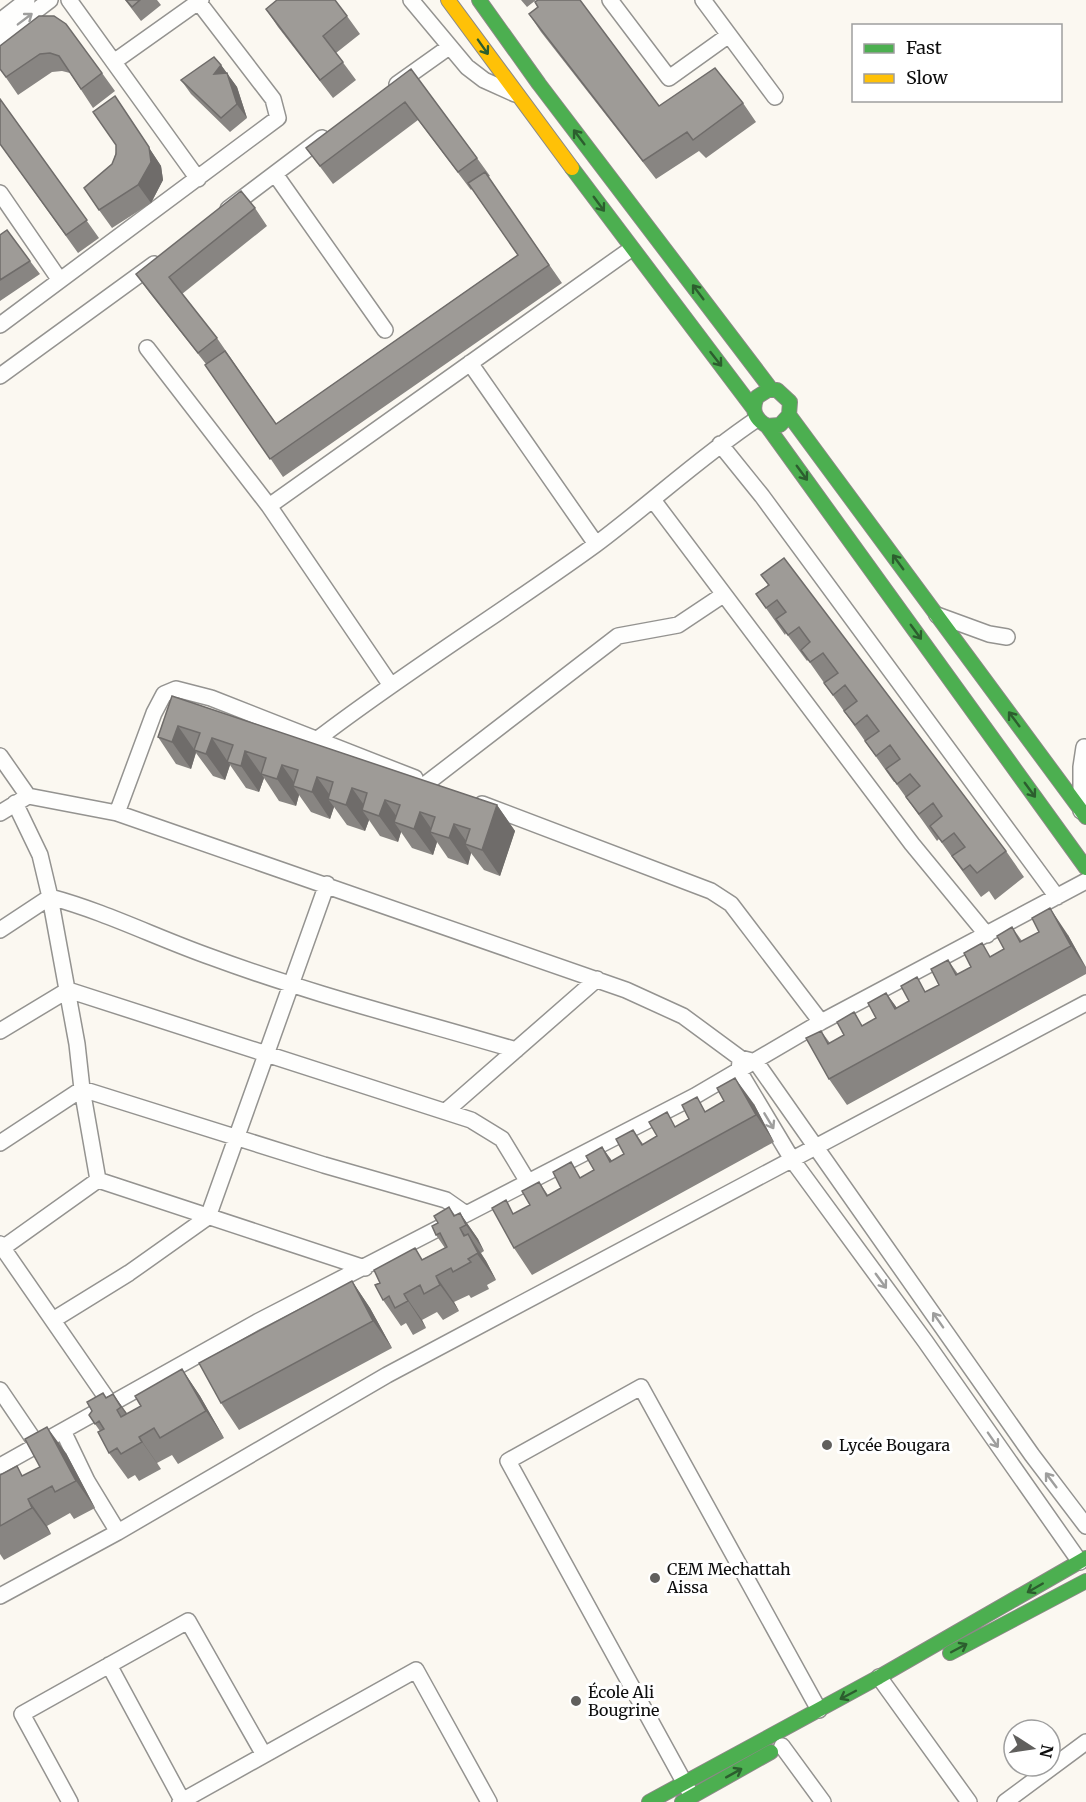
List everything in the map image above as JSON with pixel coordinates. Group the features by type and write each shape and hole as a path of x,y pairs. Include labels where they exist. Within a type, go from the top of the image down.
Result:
{"main road":[{"path":"448,0 515,94 759,418 1086,868"},
{"path":"479,0 539,84 771,389 787,397 790,402 789,415 780,424 759,418"},
{"path":"759,418 756,397 771,389"},
{"path":"789,415 1084,814"},
{"path":"844,1712 882,1683 1084,1563"},
{"path":"649,1802 819,1710 882,1683 1086,1581"},
{"path":"690,1800 787,1743"}],"street":[{"path":"0,21 27,0"},
{"path":"0,38 50,0"},
{"path":"69,0 198,179"},
{"path":"411,0 448,47 484,80 515,94"},
{"path":"610,0 669,78 729,35"},
{"path":"703,0 775,97"},
{"path":"0,325 278,118 273,99 199,1 115,61"},
{"path":"380,95 448,47"},
{"path":"218,216 332,131"},
{"path":"275,174 385,330"},
{"path":"0,193 59,279"},
{"path":"269,506 631,249"},
{"path":"0,376 171,252"},
{"path":"147,348 269,506 390,684"},
{"path":"470,363 596,544"},
{"path":"319,738 390,684 473,631 596,544 720,444 759,418"},
{"path":"720,444 769,505 1057,897"},
{"path":"653,500 912,844 987,935"},
{"path":"427,783 618,636 678,625 723,595"},
{"path":"937,615 989,634 1007,637"},
{"path":"117,813 154,713 164,694 176,689 212,698 319,738 447,791"},
{"path":"1084,747 1081,767 1084,814"},
{"path":"0,756 21,799 40,855 50,897 68,990 98,1180"},
{"path":"0,813 21,799 117,813 597,979 683,1016 740,1064 793,1161 1084,1563"},
{"path":"469,799 711,891 731,904 821,1022"},
{"path":"0,1467 237,1334 528,1182 740,1064 756,1062 821,1022 1086,881"},
{"path":"52,1320 129,1273 208,1217 327,884"},
{"path":"0,930 50,897 87,907 212,957 291,984 516,1050"},
{"path":"446,1111 597,979"},
{"path":"0,1031 68,990 471,1120 502,1139 528,1182"},
{"path":"0,1596 118,1532 387,1375 793,1161 815,1147 1086,1003"},
{"path":"756,1062 1032,1455 1086,1526"},
{"path":"82,1089 446,1200 466,1214"},
{"path":"0,1143 82,1089"},
{"path":"98,1180 365,1268"},
{"path":"98,1180 1,1247 112,1406"},
{"path":"690,1800 685,1783 508,1461 641,1387 819,1710"},
{"path":"0,1390 38,1446"},
{"path":"64,1433 87,1481 118,1532"},
{"path":"70,1802 22,1714 188,1621 264,1755"},
{"path":"109,1665 182,1802 416,1670 489,1802"},
{"path":"882,1683 969,1802"},
{"path":"1005,1802 1086,1742"},
{"path":"787,1743 822,1802"}],"building":[{"path":"126,0 140,0 132,7"},
{"path":"277,0 335,0 347,16 323,36 343,62 320,80 266,9"},
{"path":"538,0 580,0 659,106 715,68 743,103 693,140 687,132 643,161 529,14 538,7 535,2"},
{"path":"39,16 54,16 66,24 102,73 81,89 59,56 50,53 40,54 6,77 0,69 0,46"},
{"path":"214,57 221,65 214,74 227,73 237,104 221,118 181,80"},
{"path":"411,69 477,158 458,172 405,102 320,166 306,148"},
{"path":"115,96 149,147 151,162 138,185 99,210 84,188 112,164 116,154 116,145 93,112"},
{"path":"0,99 87,220 66,235 0,144"},
{"path":"485,172 549,265 270,459 205,365 225,351 276,424 518,255 468,183"},
{"path":"241,191 255,208 169,277 217,338 198,353 136,274"},
{"path":"7,230 30,261 0,280 0,235"},
{"path":"784,558 1006,851 977,873 970,865 963,870 952,856 965,847 954,833 942,842 930,826 942,816 933,803 919,814 906,797 920,786 910,774 897,784 886,769 900,759 890,745 876,756 865,741 879,731 867,715 855,725 844,711 857,701 845,685 833,695 824,683 838,673 823,653 810,662 801,650 810,642 799,627 788,635 776,619 786,612 777,600 766,608 756,594 769,585 761,575"},
{"path":"172,696 497,805 482,850 465,844 470,829 454,824 449,838 430,832 435,817 420,812 414,829 394,822 400,805 385,800 379,816 362,810 367,793 352,788 346,805 328,799 333,782 317,777 312,792 293,786 298,770 282,765 277,779 261,774 266,758 245,751 241,766 227,762 233,745 212,738 206,754 194,750 200,733 178,726 172,742 158,737"},
{"path":"1050,908 1071,946 829,1079 806,1038 821,1031 828,1044 844,1035 837,1022 854,1012 862,1026 876,1018 868,1003 886,993 895,1009 909,1001 901,986 917,977 925,992 939,985 931,969 948,960 956,975 971,967 964,953 982,943 990,957 1004,949 997,936 1012,927 1020,942 1039,932 1032,918"},
{"path":"735,1078 756,1115 514,1248 492,1208 506,1200 513,1214 530,1205 522,1191 539,1182 547,1196 561,1188 553,1172 571,1162 580,1178 594,1170 586,1156 602,1147 610,1162 624,1154 616,1139 633,1130 642,1145 657,1136 649,1122 667,1112 675,1127 689,1119 682,1105 697,1097 705,1112 724,1101 717,1088"},
{"path":"449,1207 454,1216 460,1213 466,1225 460,1228 464,1236 468,1234 478,1253 468,1259 471,1262 453,1272 451,1268 436,1276 440,1285 424,1294 420,1285 404,1294 408,1301 395,1308 389,1296 383,1300 375,1285 380,1283 374,1270 415,1248 422,1260 447,1247 440,1233 436,1235 432,1226 438,1223 434,1216"},
{"path":"352,1281 373,1321 221,1403 199,1363"},
{"path":"182,1369 206,1411 160,1438 154,1428 139,1437 142,1442 121,1454 117,1448 109,1453 98,1432 104,1429 99,1421 95,1424 89,1415 92,1411 87,1402 103,1393 106,1398 113,1394 121,1407 117,1410 121,1417 141,1406 135,1396"},
{"path":"47,1427 76,1481 55,1492 52,1486 28,1499 32,1508 0,1526 0,1475 17,1466 22,1476 40,1467 25,1439"}],"traffic: fast":[{"path":"479,0 539,84 771,389"},
{"path":"572,168 753,408"},
{"path":"767,426 780,425 789,415 790,402 777,390 768,390 757,397 754,406 757,417 767,426 1086,868"},
{"path":"789,415 1086,817"},
{"path":"649,1802 879,1677 1086,1558"},
{"path":"950,1653 1086,1581"},
{"path":"682,1802 771,1752"}],"traffic: slow":[{"path":"448,0 572,168"}],"place":[{"name":"Lycée Bougara","path":"827,1445"},
{"name":"CEM Mechattah Aissa","path":"655,1578"},
{"name":"École Ali Bougrine","path":"576,1701"}]}
